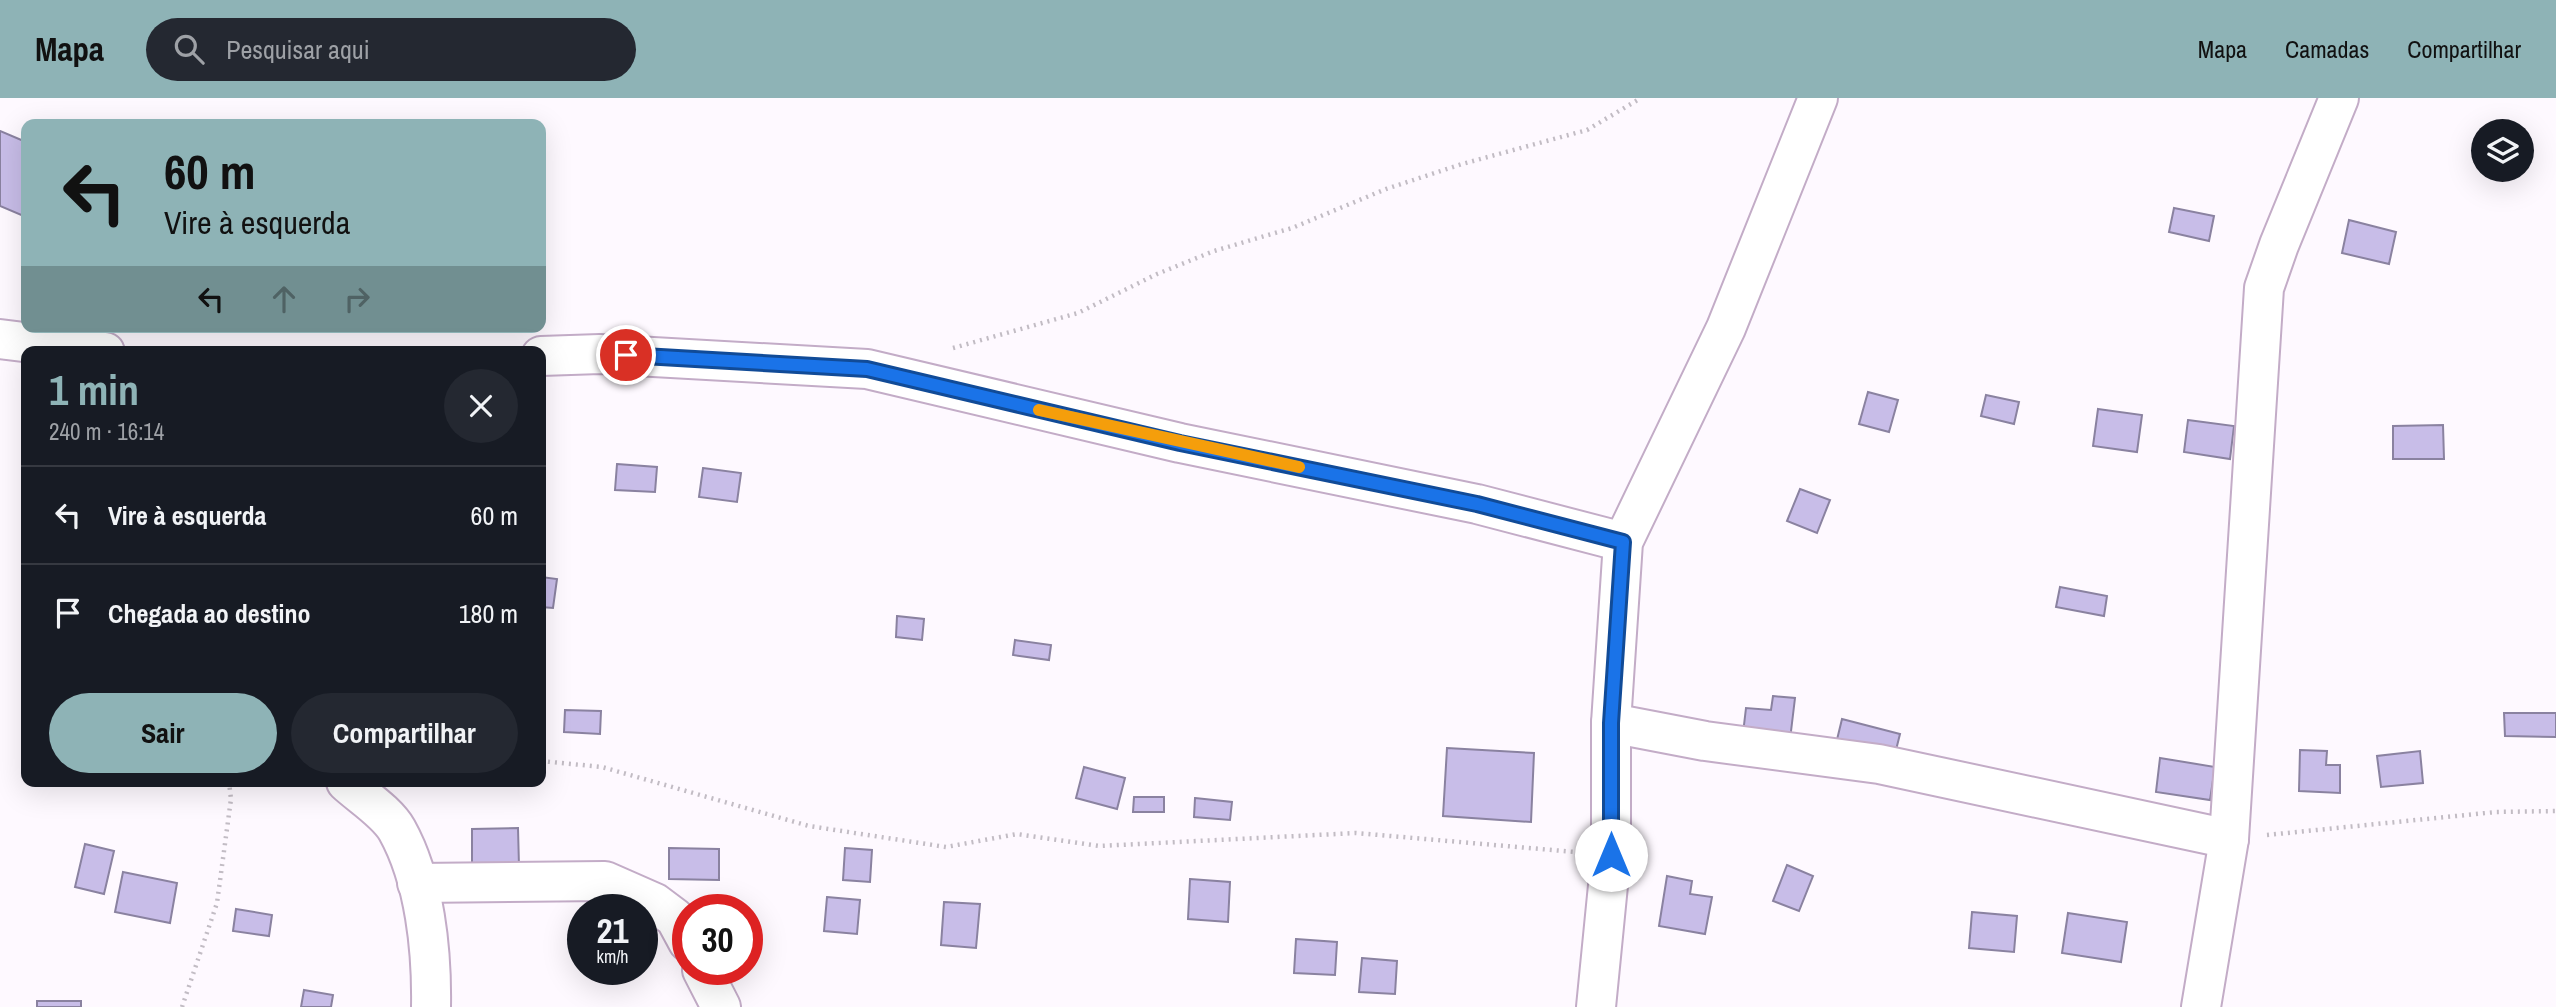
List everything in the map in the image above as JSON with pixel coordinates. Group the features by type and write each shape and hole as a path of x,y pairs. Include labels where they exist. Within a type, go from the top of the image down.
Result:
{"street":[{"path":"1595,1007 1611,855 1611,723 1623,542 1726,328 1818,98"},
{"path":"2202,1007 2229,839 2264,288 2339,98"},
{"path":"0,338 60,346"},
{"path":"546,356 600,354 867,369 1180,443 1477,504 1623,542"},
{"path":"1611,723 1705,740 1879,764 2229,839"},
{"path":"352,787 397,828 417,883 432,955 432,1007"},
{"path":"417,883 605,880 655,902 672,916"},
{"path":"710,985 721,1007"}],"path":[{"path":"945,350 1078,313 1191,260 1292,228 1386,189 1462,164 1587,130 1641,98"},
{"path":"546,761 602,767 809,826 946,847 1017,834 1099,846 1356,833 1611,855"},
{"path":"182,1007 217,903 231,799 230,787"},
{"path":"2229,839 2496,812 2556,811"}],"building":[{"path":"0,131 21,140 21,215 0,206"},
{"path":"2174,208 2214,216 2209,241 2169,232"},
{"path":"2349,220 2396,232 2389,264 2342,253"},
{"path":"1868,392 1898,400 1889,432 1859,424"},
{"path":"1986,395 2019,402 2014,424 1981,416"},
{"path":"2098,409 2142,415 2137,452 2093,446"},
{"path":"2188,420 2234,426 2230,459 2184,452"},
{"path":"2443,425 2444,459 2393,459 2393,426"},
{"path":"617,464 657,467 655,492 615,490"},
{"path":"703,468 741,473 737,502 699,497"},
{"path":"1800,489 1830,500 1817,533 1787,521"},
{"path":"546,578 557,579 553,608 546,607"},
{"path":"2060,587 2107,596 2104,616 2056,607"},
{"path":"897,616 924,619 922,640 896,637"},
{"path":"1015,640 1051,645 1049,660 1013,655"},
{"path":"1773,696 1795,698 1789,748 1742,742 1746,708 1771,710"},
{"path":"565,710 601,711 600,734 564,732"},
{"path":"2504,713 2556,713 2556,737 2505,736"},
{"path":"1842,719 1900,734 1892,766 1834,752"},
{"path":"1447,748 1534,753 1531,822 1443,816"},
{"path":"2300,750 2327,751 2326,765 2340,765 2340,793 2299,791"},
{"path":"2420,751 2423,783 2381,787 2377,756"},
{"path":"2160,758 2215,767 2210,800 2156,792"},
{"path":"1084,767 1125,778 1117,809 1076,798"},
{"path":"1134,797 1164,797 1164,812 1133,812"},
{"path":"1195,798 1232,802 1230,820 1194,817"},
{"path":"518,828 519,866 472,866 472,829"},
{"path":"85,844 114,851 104,894 75,887"},
{"path":"669,848 719,849 719,880 669,879"},
{"path":"845,848 872,850 870,882 843,880"},
{"path":"1787,865 1813,876 1799,911 1773,901"},
{"path":"123,872 177,883 170,923 115,912"},
{"path":"1667,876 1692,881 1690,894 1712,897 1705,934 1659,926"},
{"path":"1190,879 1230,882 1228,922 1188,919"},
{"path":"827,897 860,900 857,934 824,931"},
{"path":"944,902 980,904 976,948 941,945"},
{"path":"236,909 272,915 269,936 233,931"},
{"path":"1972,912 2017,916 2014,952 1969,948"},
{"path":"2068,913 2127,922 2121,962 2062,953"},
{"path":"1296,939 1337,942 1335,975 1294,973"},
{"path":"1362,958 1397,961 1395,994 1359,992"},
{"path":"304,990 333,995 331,1007 301,1007"},
{"path":"37,1001 81,1001 81,1007 37,1007"}],"slow traffic":[{"path":"1039,410 1299,467"}],"route":[{"path":"626,355 867,369 1180,443 1477,504 1623,542 1611,723 1611,855"}]}
